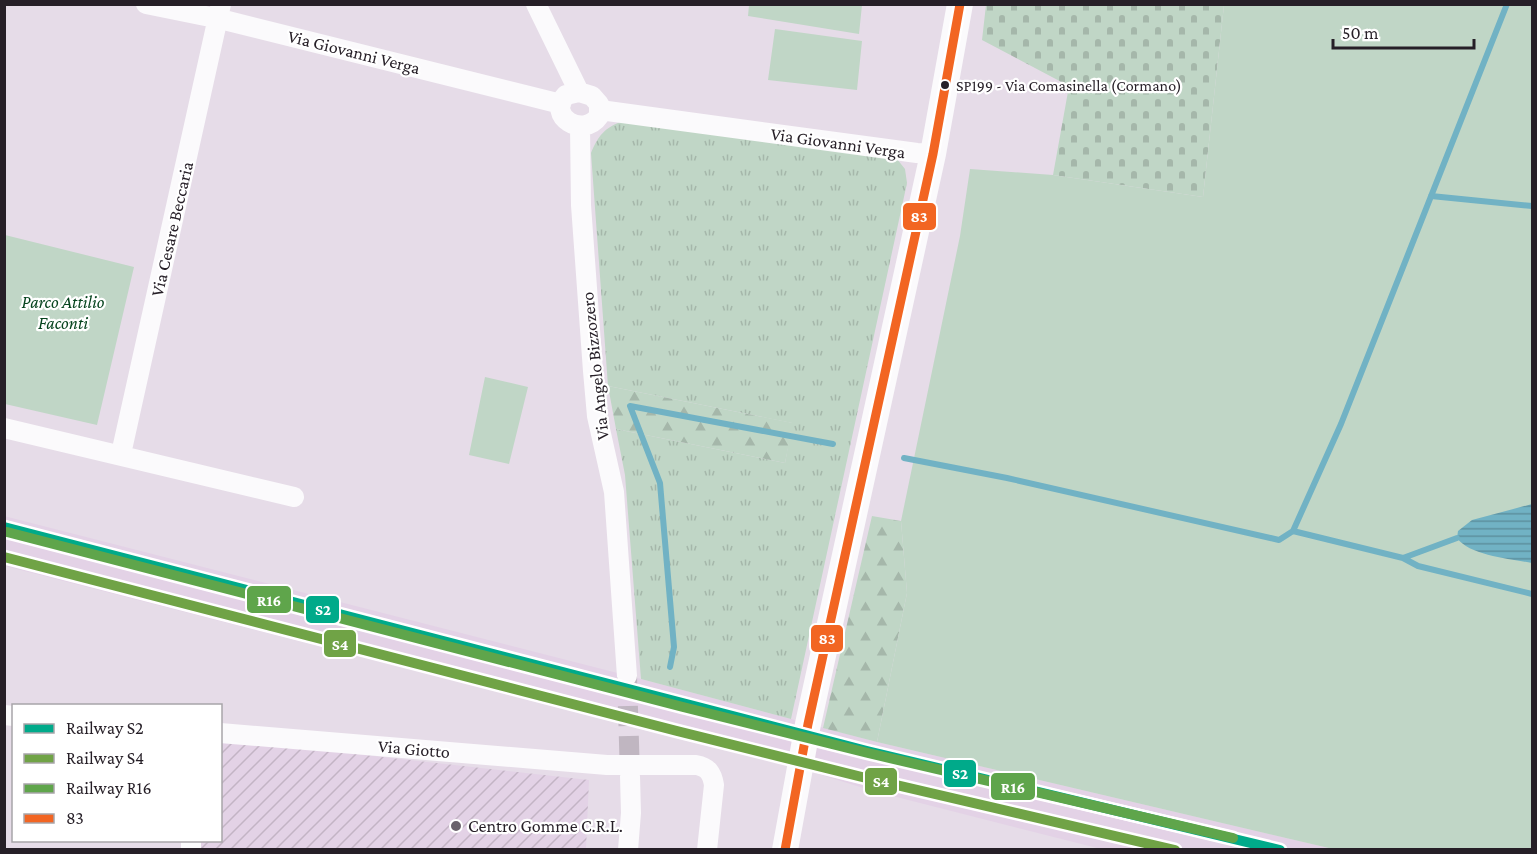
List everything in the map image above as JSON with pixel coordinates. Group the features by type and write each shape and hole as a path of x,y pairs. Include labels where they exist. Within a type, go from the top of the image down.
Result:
{"street":[{"name":"Via Giovanni Verga","path":"146,4 220,12 561,104"},
{"path":"536,4 579,92"},
{"path":"785,849 798,769 933,154 960,4"},
{"name":"Via Cesare Beccaria","path":"121,454 220,12"},
{"path":"579,92 596,99 600,110 599,116 592,124 580,127 565,120 560,109 566,95 579,92"},
{"name":"Via Giovanni Verga","path":"600,110 933,154"},
{"name":"Via Angelo Bizzozero","path":"580,127 581,206 593,371 597,416 614,492 627,676"},
{"path":"4,428 294,497"},
{"name":"Via Giotto","path":"222,733 608,765 696,765 708,770 714,785 706,849"},
{"path":"628,849 631,813 630,776"}],"shaded area":[{"path":"4,516 641,679 877,742 1333,849 1101,849 873,791 815,773 5,566"},
{"path":"222,739 589,780 586,849 197,850 198,842 222,842"}],"green space":[{"path":"749,5 862,5 859,34 748,16"},
{"path":"986,5 1224,5 1203,197 1053,175 1069,86 982,40"},
{"path":"1224,5 1532,5 1532,849 1333,849 877,742 907,593 901,521 960,236 970,169 1053,175 1203,197"},
{"path":"775,29 862,41 857,90 768,80"},
{"path":"623,121 897,159 905,169 907,183 791,719 641,679 625,475 616,429 785,463 792,423 608,386 591,153 603,133 611,126"},
{"name":"Parco Attilio Faconti","path":"5,235 134,267 97,425 5,404"},
{"path":"485,377 528,387 509,464 469,455"},
{"path":"608,386 793,423 785,463 616,429"},
{"path":"872,516 901,521 907,593 877,742 823,728"}],"water":[{"path":"1532,504 1532,563 1481,553 1463,544 1457,538 1458,531 1472,520"}],"waterway":[{"path":"904,458 1007,478 1279,540 1293,531 1341,424 1507,4"},
{"path":"1431,196 1532,206"},
{"path":"670,667 674,647 660,483 630,406 833,444"},
{"path":"1293,531 1403,558 1418,566 1532,594"},
{"path":"1403,558 1457,538"}],"tunnel":[{"path":"627,676 630,776"}],"rail line":[{"name":"S2","path":"4,527 867,751 1280,850"},
{"name":"R16","path":"7,532 683,707 868,753 1233,838"},
{"name":"S4","path":"4,557 677,731 1175,850"}],"transit line":[{"name":"83","path":"785,850 808,724 933,154 960,4"}],"place":[{"name":"SP199 - Via Comasinella (Cormano)","path":"945,85"},
{"name":"Centro Gomme C.R.L.","path":"456,826"}]}
